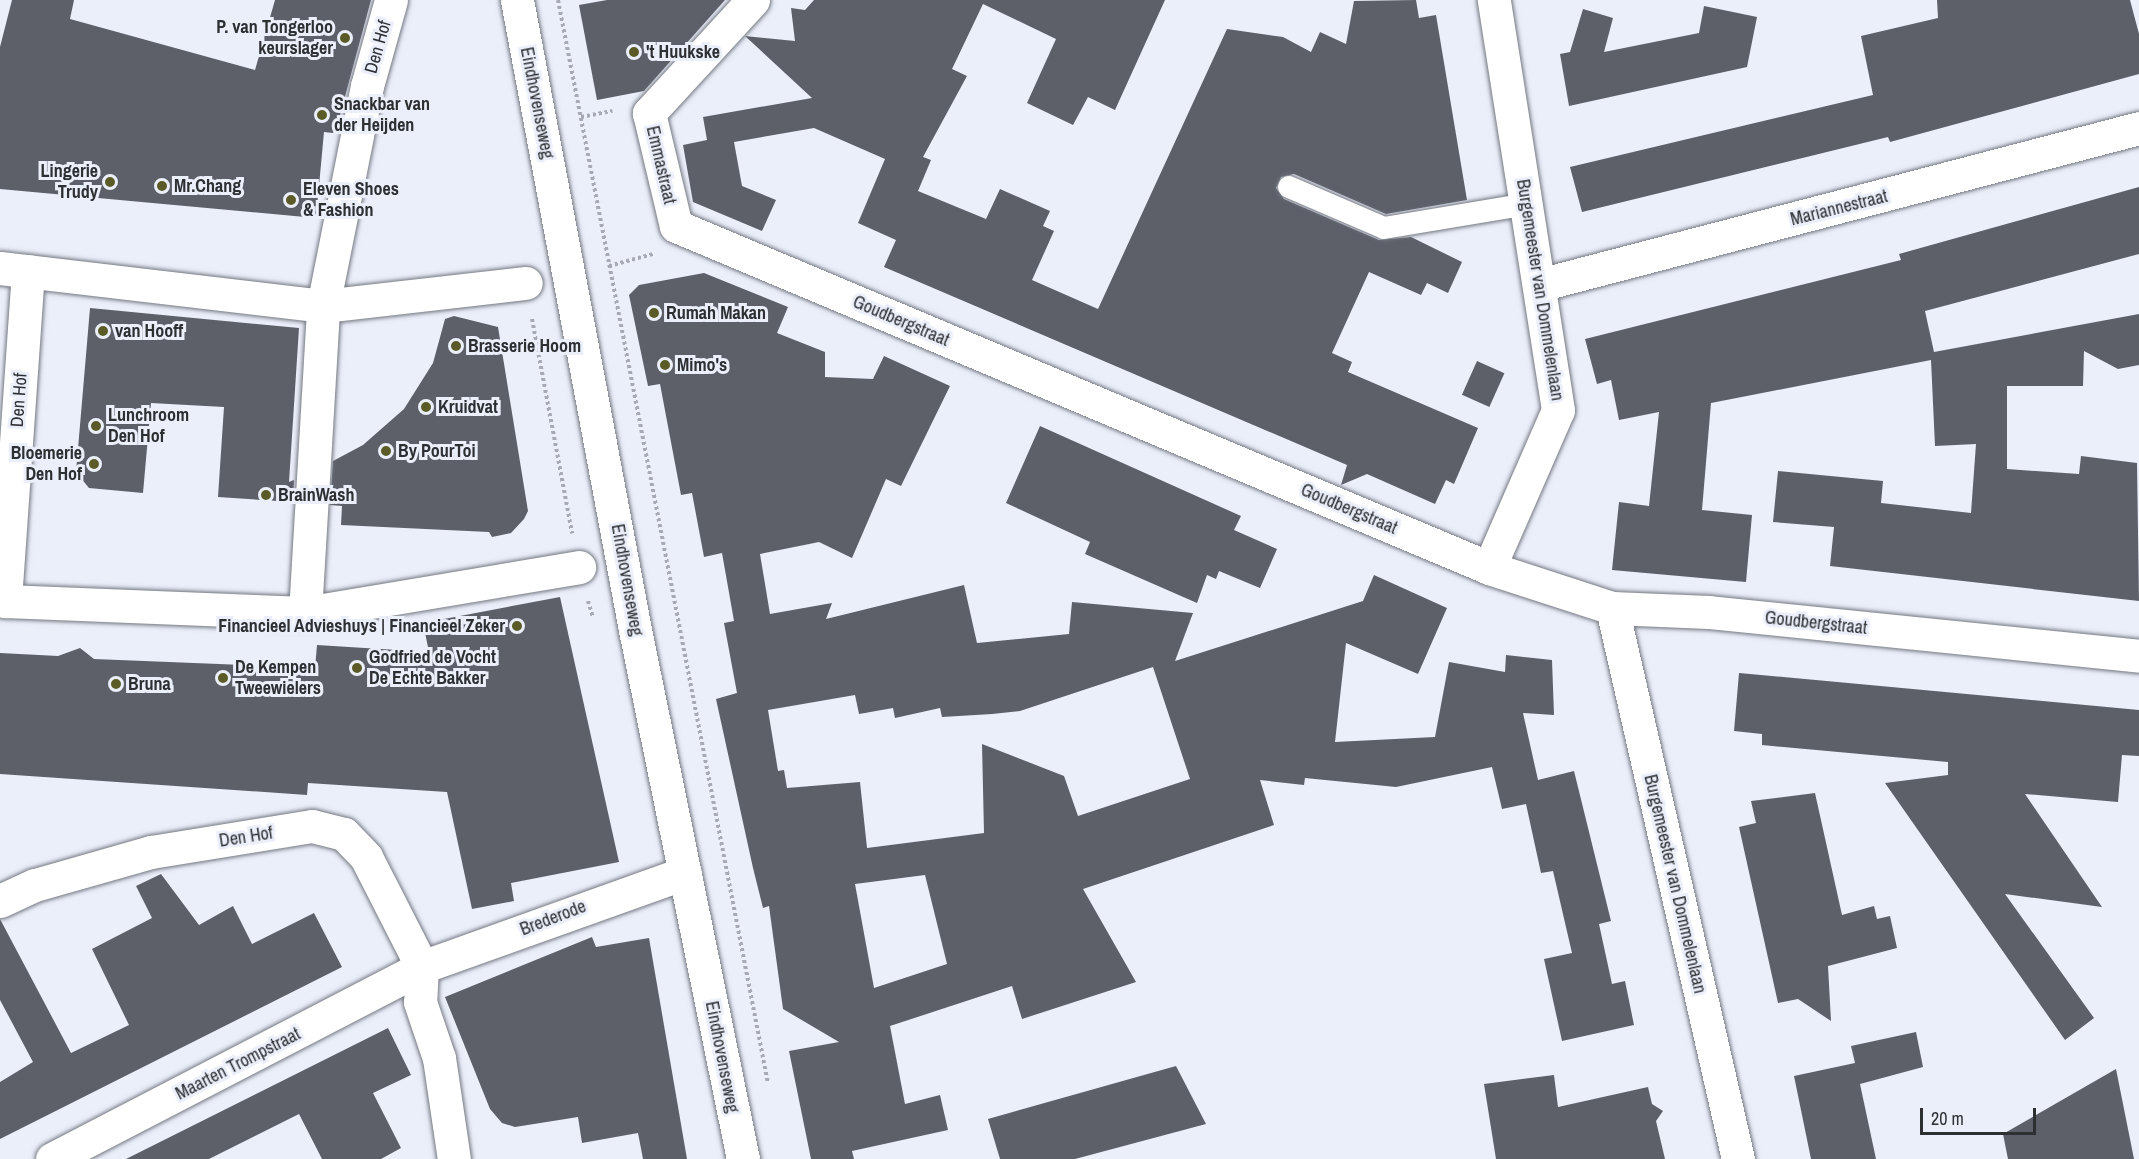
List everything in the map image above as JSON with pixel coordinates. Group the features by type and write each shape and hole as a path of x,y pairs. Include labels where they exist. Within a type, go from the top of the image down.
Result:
{"street":[{"name":"Den Hof","path":"305,613 323,306 367,86 391,0"},
{"name":"Eindhovenseweg","path":"517,0 685,873 743,1159"},
{"name":"Emmastraat","path":"676,226 649,113 753,0"},
{"name":"Burgemeester van Dommelenlaan","path":"1489,568 1558,410 1494,0"},
{"name":"Mariannestraat","path":"1539,285 2139,128"},
{"name":"Goudbergstraat","path":"676,226 1489,568 1612,608 1709,612 2139,656"},
{"name":"Den Hof","path":"526,283 323,306 14,270 3,606 305,613 579,567"},
{"name":"Burgemeester van Dommelenlaan","path":"1612,608 1738,1159"},
{"name":"Den Hof","path":"0,901 35,885 151,852 312,826 344,834 366,856 422,967"},
{"name":"Brederode","path":"422,967 685,873"},
{"name":"Maarten Trompstraat","path":"52,1159 422,967"},
{"path":"422,967 420,1002 439,1058 454,1159"}],"lane":[{"path":"1289,187 1384,228 1527,204"}],"path":[{"path":"558,0 769,1090"},
{"path":"610,266 651,256 676,226"}],"building":[{"path":"12,0 74,0 70,19 255,70 275,0 371,0 339,119 333,133 324,132 316,218 0,189 0,47"},
{"name":"'t Huukske","path":"607,0 725,0 644,91 597,100 579,5"},
{"path":"814,0 1165,0 1115,110 1088,97 1073,125 1027,103 1056,39 983,4 952,69 967,76 923,157 931,160 918,191 986,219 1000,189 1050,211 1043,226 1054,231 1032,280 1098,309 1227,29 1283,37 1311,52 1320,32 1346,44 1354,1 1416,0 1419,18 1436,15 1467,200 1386,214 1294,174 1281,177 1276,188 1284,199 1379,240 1411,237 1462,262 1448,293 1427,283 1421,295 1369,272 1332,353 1352,362 1348,372 1478,428 1454,484 1446,480 1435,504 1367,474 1341,485 1347,465 884,267 896,240 858,223 885,159 814,128 734,142 742,186 776,200 762,231 693,202 683,145 707,140 703,117 812,98 745,36 795,41 791,8 805,10"},
{"path":"1937,0 2130,0 2139,34 2139,74 1890,142 1888,137 1582,212 1570,167 1873,95 1861,36 1938,18"},
{"path":"1704,6 1757,17 1747,67 1569,106 1560,54 1570,52 1583,9 1613,18 1604,52 1699,33"},
{"path":"2139,187 2139,254 1925,311 1934,352 2139,314 2139,365 2118,369 2084,351 2083,386 2007,386 2007,469 2079,474 2081,456 2137,463 2139,601 1830,566 1834,527 1773,522 1778,471 1883,481 1881,503 1971,513 1976,444 1935,446 1931,360 1711,403 1702,510 1752,515 1746,582 1612,570 1619,502 1649,506 1659,412 1619,420 1611,380 1597,384 1585,339 1901,260 1899,254"},
{"path":"704,273 788,307 777,333 825,352 825,377 873,379 884,356 950,386 901,486 886,479 852,558 819,542 760,554 770,614 832,603 826,619 964,585 977,643 1069,634 1072,602 1193,613 1175,661 1363,601 1374,575 1447,608 1418,674 1346,643 1335,742 1435,737 1449,662 1505,672 1506,655 1552,660 1554,715 1523,713 1538,780 1574,771 1611,921 1599,924 1612,984 1625,981 1634,1025 1562,1041 1544,959 1572,953 1553,871 1541,873 1526,804 1502,809 1492,767 1396,787 1305,778 1304,785 1260,780 1274,825 1083,889 1136,982 1022,1019 1012,986 890,1026 905,1104 940,1095 948,1130 852,1151 854,1159 811,1159 789,1051 839,1042 783,1009 769,906 763,908 716,699 737,693 724,623 734,621 722,553 704,557 692,493 681,495 660,384 648,386 629,295 639,285","holes":["1153,667 1190,779 1078,816 1064,776 982,744 984,833 867,848 860,782 787,788 784,770 778,771 768,710 855,695 859,714 893,708 895,718 940,708 942,717 1020,711","925,875 947,964 874,988 855,884"]},
{"path":"90,308 299,328 289,482 294,480 293,502 218,497 224,407 151,403 143,493 89,488 76,472"},
{"path":"454,316 498,327 528,511 524,519 511,533 492,537 489,532 341,525 342,506 330,505 333,461 363,445 404,409 433,363 445,319"},
{"path":"1477,361 1504,373 1489,407 1462,395"},
{"path":"1040,426 1241,516 1234,530 1277,549 1260,588 1219,571 1216,579 1207,575 1197,603 1085,554 1090,542 1006,503"},
{"path":"560,597 619,862 511,883 514,901 472,909 447,792 308,783 307,795 0,774 0,653 58,656 80,648 94,659 315,668 317,645 429,652 423,623"},
{"path":"1739,673 2139,710 2139,756 2122,755 2118,802 2025,794 2102,907 2005,894 2094,1018 2065,1040 1885,783 1948,775 1948,762 1762,745 1762,734 1734,731"},
{"path":"1815,793 1842,915 1874,906 1877,919 1890,916 1897,948 1828,966 1831,1021 1798,999 1778,1003 1739,827 1756,823 1751,801"},
{"path":"161,874 199,925 233,906 252,944 314,913 342,967 0,1139 0,1082 33,1062 0,1000 0,919 71,1053 129,1025 92,949 152,918 136,886"},
{"path":"592,937 596,947 649,938 687,1159 643,1159 638,1133 582,1143 578,1117 515,1127 502,1123 490,1109 445,997"},
{"path":"388,1028 411,1075 373,1093 401,1148 381,1159 322,1159 299,1114 209,1159 126,1159"},
{"path":"1916,1032 1923,1067 1860,1084 1876,1159 1811,1159 1794,1076 1855,1063 1851,1046"},
{"path":"1176,1066 1206,1124 1075,1159 1000,1159 988,1119"},
{"path":"2116,1069 2134,1159 2008,1159 2003,1134"},
{"path":"1554,1075 1558,1107 1648,1087 1652,1104 1663,1111 1656,1121 1665,1159 1496,1159 1484,1084"}],"place":[{"name":"P. van Tongerloo keurslager","path":"345,38"},
{"name":"'t Huukske","path":"634,52"},
{"name":"Snackbar van der Heijden","path":"322,115"},
{"name":"Lingerie Trudy","path":"110,182"},
{"name":"Mr.Chang","path":"162,186"},
{"name":"Eleven Shoes & Fashion","path":"291,200"},
{"name":"Rumah Makan","path":"654,313"},
{"name":"van Hooff","path":"103,331"},
{"name":"Brasserie Hoom","path":"456,346"},
{"name":"Mimo's","path":"665,365"},
{"name":"Kruidvat","path":"426,407"},
{"name":"Lunchroom Den Hof","path":"96,426"},
{"name":"By PourToi","path":"386,451"},
{"name":"Bloemerie Den Hof","path":"94,464"},
{"name":"BrainWash","path":"266,495"},
{"name":"Financieel Advieshuys | Financieel Zeker","path":"517,626"},
{"name":"Godfried de Vocht De Echte Bakker","path":"357,668"},
{"name":"De Kempen Tweewielers","path":"223,678"},
{"name":"Bruna","path":"116,684"}]}
